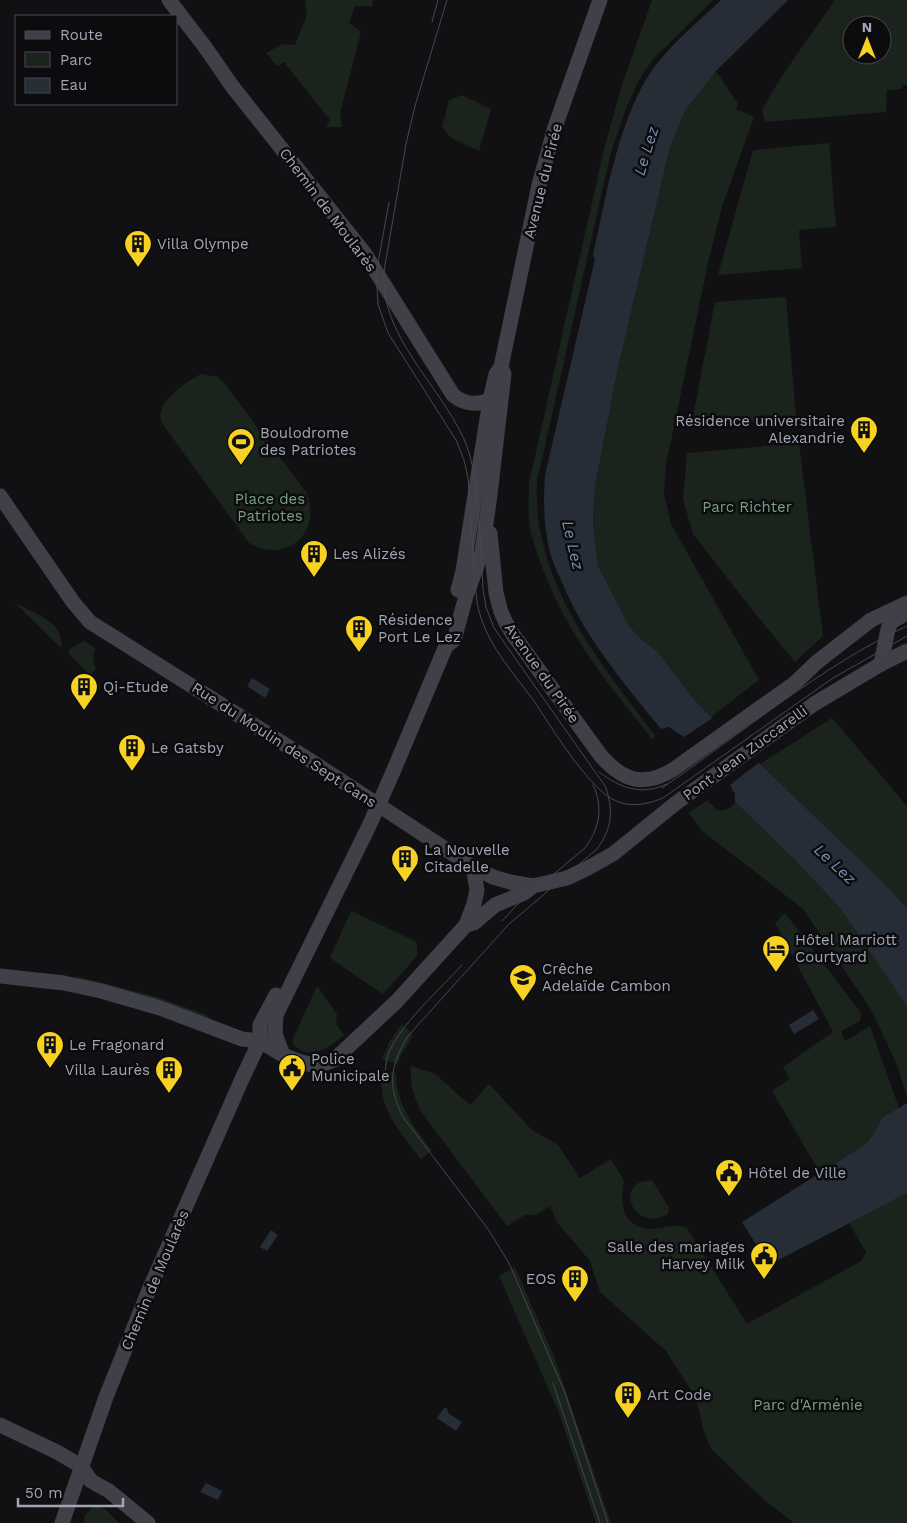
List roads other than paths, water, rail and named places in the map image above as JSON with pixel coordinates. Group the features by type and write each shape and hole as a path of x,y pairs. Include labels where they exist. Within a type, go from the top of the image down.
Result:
{"main road":[{"name":"Chemin de Moularès","path":"169,0 232,86 365,254 454,395 462,402 478,404 490,400"},
{"name":"Avenue du Pirée","path":"476,489 490,400 496,374 501,367 541,177 555,127 600,0"},
{"name":"Avenue du Pirée","path":"501,367 504,374 487,521 501,612 514,636 591,743 612,768 635,779 651,780 662,777"},
{"name":"Chemin de Moularès","path":"446,646 443,638 463,571 476,489"},
{"name":"Rue du Moulin des Sept Cans","path":"0,496 82,615 98,627 308,759 480,871 510,882 533,886"},
{"name":"Chemin de Moularès","path":"62,1523 106,1397 149,1290 260,1042 260,1025 263,1018 290,969 301,965 378,805 446,646 454,640 466,596 482,552 487,521"},
{"name":"Pont Jean Zuccarelli","path":"662,777 795,683 817,662 871,620 907,603"},
{"path":"881,664 891,622 907,613"},
{"name":"Pont Jean Zuccarelli","path":"533,886 567,878 613,854 676,803 814,704 881,664 907,651"},
{"path":"0,976 64,982 101,991 160,1008 242,1039 260,1042 283,1055 312,1065 321,1065 334,1060 397,1001 466,926 474,904 480,871"},
{"path":"466,926 474,923 490,908 524,893 533,886"},
{"path":"283,1055 275,1034 276,1014 301,965"},
{"path":"260,1042 274,1037 275,1034"},
{"path":"0,1425 57,1452 81,1466 91,1481 109,1491 148,1523"}],"water":[{"name":"Le Lez","path":"721,0 788,0 716,71 685,111 670,147 618,368 595,486 593,522 598,566 629,626 641,639 657,651 692,697 880,879 907,908 907,1006 840,908 793,858 735,802 735,794 681,736 669,727 661,729 605,658 570,601 553,562 546,533 544,514 545,475 595,259 593,255 609,181 624,128 646,80 659,61 681,37"},
{"path":"252,678 270,689 265,698 247,686"},
{"path":"813,1010 819,1019 794,1034 789,1025"},
{"path":"907,1103 907,1193 769,1265 742,1222 866,1144 882,1118"},
{"path":"271,1230 278,1235 267,1251 260,1247"},
{"path":"444,1408 447,1408 448,1413 462,1422 456,1431 437,1418"},
{"path":"206,1483 222,1491 218,1500 200,1492"}],"tram line":[{"path":"432,22 438,0"},
{"path":"447,0 415,106 406,144 384,271 385,294 391,317 401,338 453,419 464,439 470,456 478,510 483,589 486,607 494,628 605,786 610,803 610,819 606,834 597,849 508,925 408,1036 397,1057 394,1067 393,1086 394,1095 403,1117 488,1229 509,1263 565,1393 608,1523"},
{"path":"389,202 378,263 378,304 388,333 456,440 464,460 468,478 476,590 481,618 485,629 504,661 581,769 602,792 612,799 625,804 644,804 663,798 833,678 907,636"},
{"path":"662,788 813,681 875,642 907,626"},
{"path":"599,772 623,786 640,790 657,788 667,784"},
{"path":"502,921 519,903 585,848 590,841 597,826 599,810 593,785"},
{"path":"386,1085 386,1062 393,1044 410,1020 462,965"},
{"path":"553,1383 600,1523"}],"place":[{"name":"Villa Olympe","path":"138,268"},
{"name":"Résidence universitaire Alexandrie","path":"864,454"},
{"name":"Boulodrome des Patriotes","path":"241,466"},
{"name":"Les Alizés","path":"314,578"},
{"name":"Résidence Port Le Lez","path":"359,653"},
{"name":"Qi-Etude","path":"84,711"},
{"name":"Le Gatsby","path":"132,772"},
{"name":"La Nouvelle Citadelle","path":"405,883"},
{"name":"Hôtel Marriott Courtyard","path":"776,973"},
{"name":"Crêche Adelaïde Cambon","path":"523,1002"},
{"name":"Le Fragonard","path":"50,1069"},
{"name":"Police Municipale","path":"292,1092"},
{"name":"Villa Laurès","path":"169,1094"},
{"name":"Hôtel de Ville","path":"729,1197"},
{"name":"Salle des mariages Harvey Milk","path":"764,1280"},
{"name":"EOS","path":"575,1303"},
{"name":"Art Code","path":"628,1419"}],"park label":[{"name":"Parc Richter","path":"747,507"},
{"name":"Place des Patriotes","path":"270,508"},
{"name":"Parc d'Arménie","path":"808,1405"}]}
